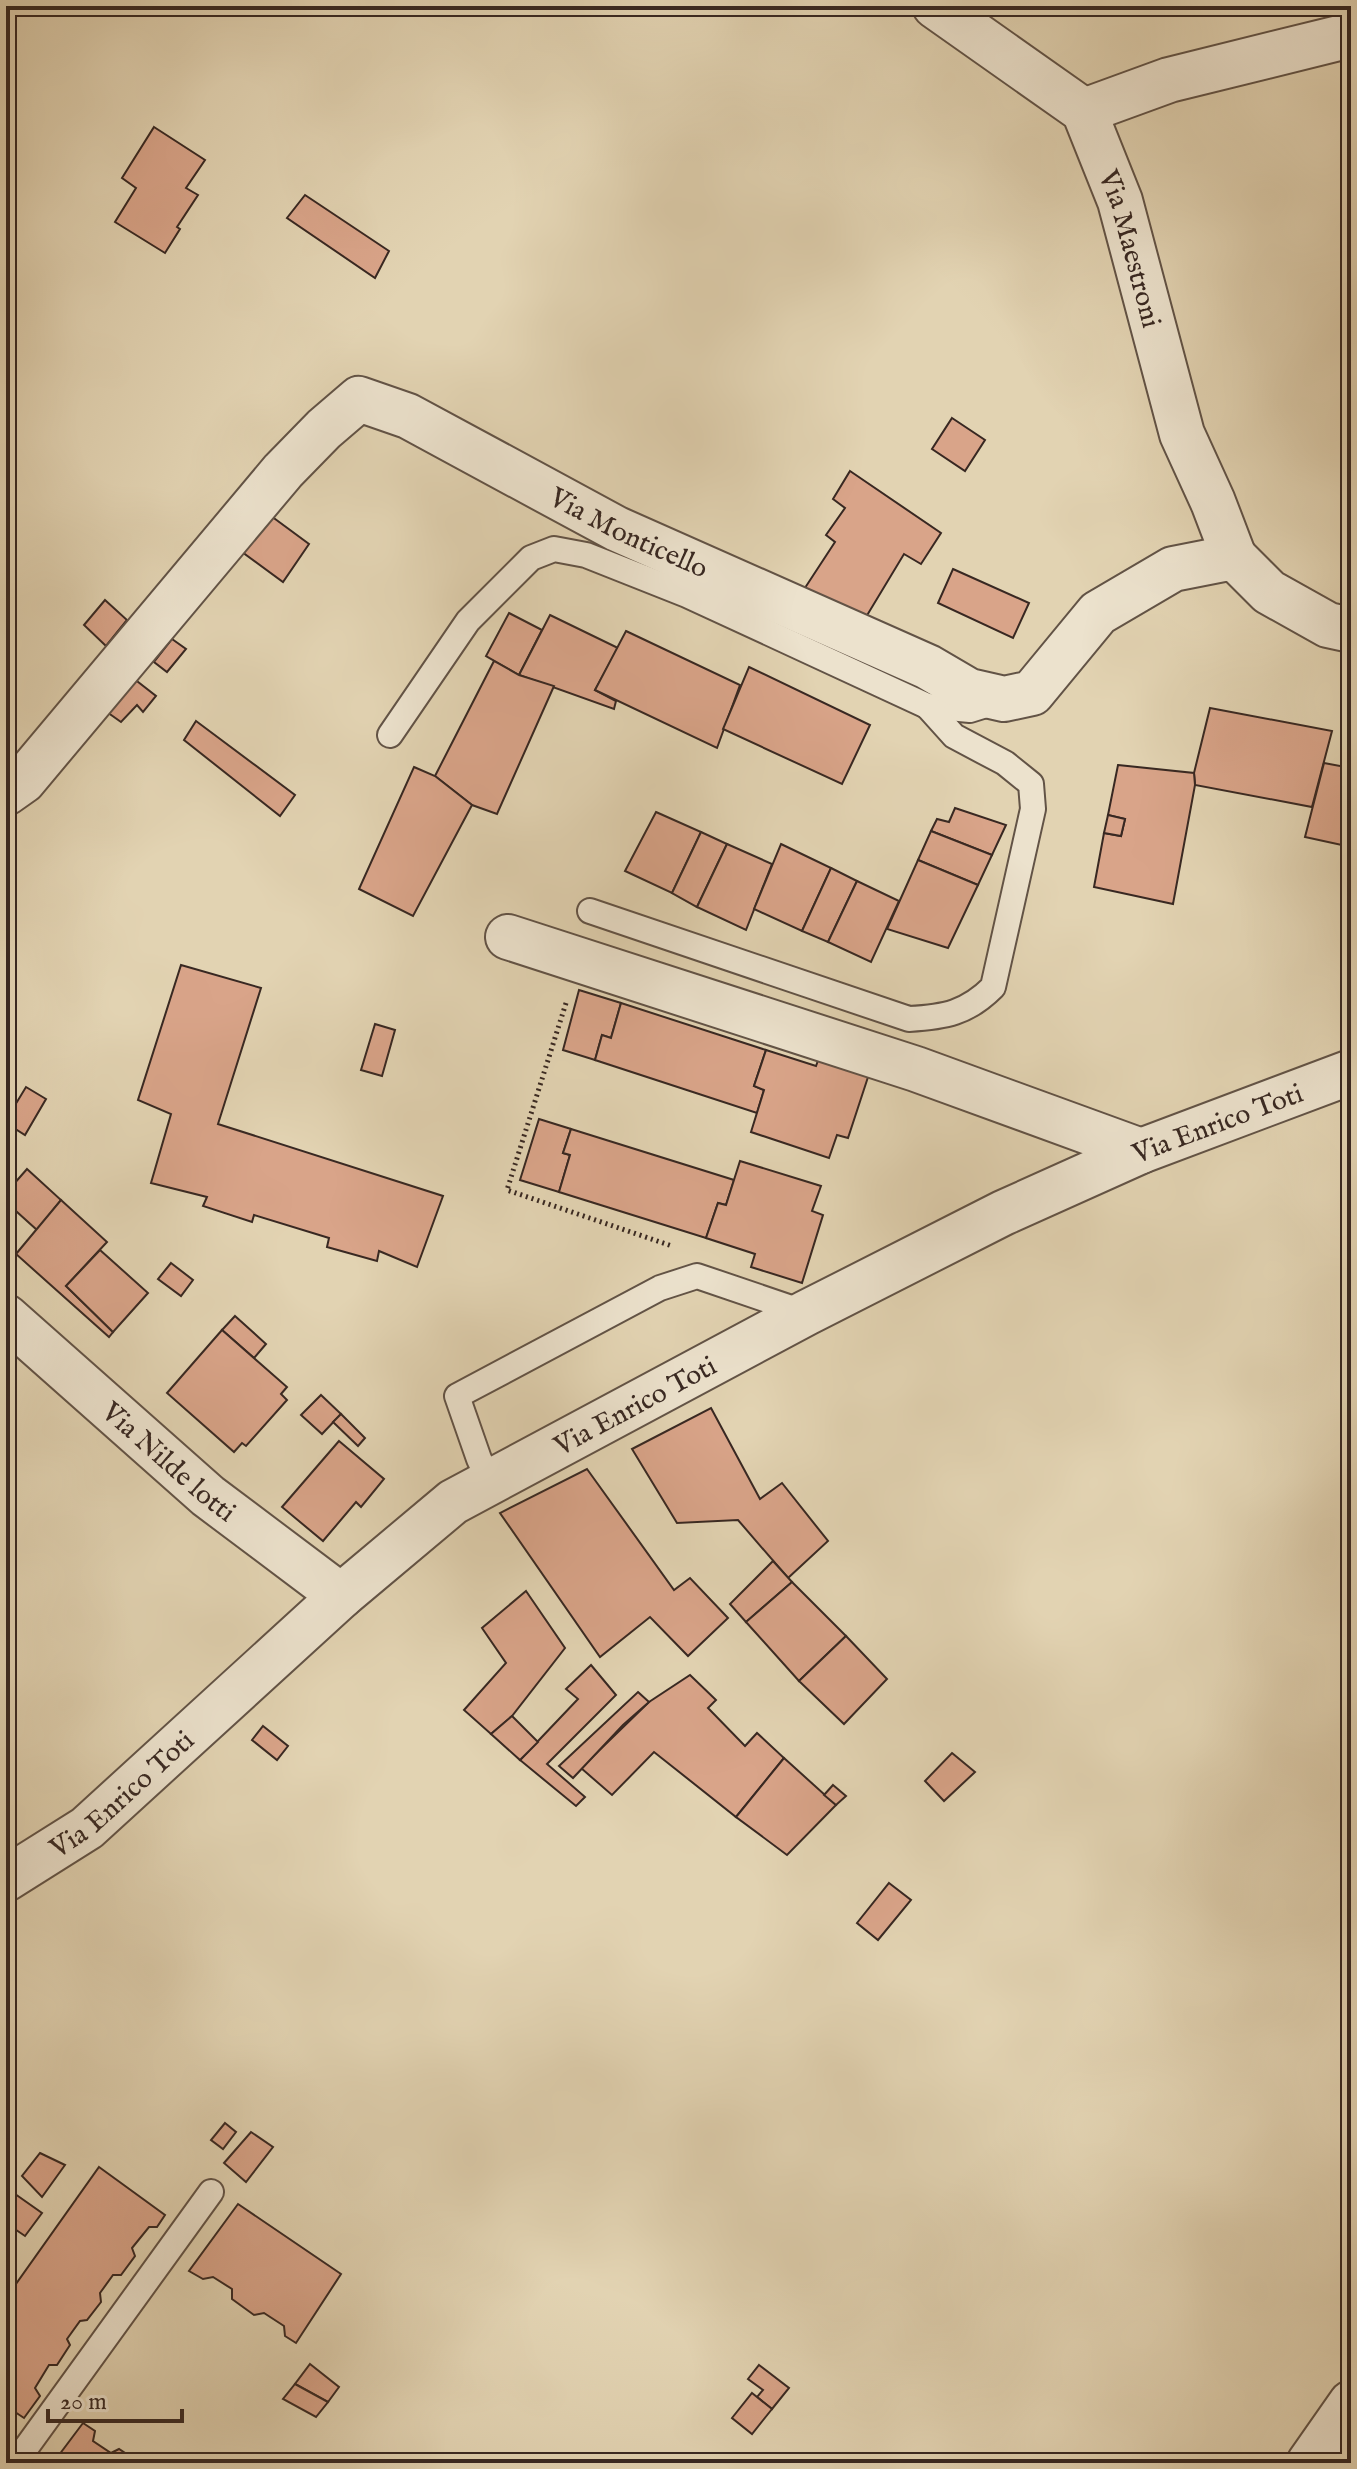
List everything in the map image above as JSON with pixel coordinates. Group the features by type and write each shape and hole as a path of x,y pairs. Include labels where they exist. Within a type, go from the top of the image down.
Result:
{"street":[{"path":"935,6 1084,111 1169,80 1351,35"},
{"name":"Via Maestroni","path":"1084,111 1120,201 1182,434 1234,557"},
{"name":"Via Monticello","path":"6,793 23,781 283,471 359,399 408,416 617,529 928,667 969,691 1004,699"},
{"path":"1004,699 1032,693 1098,613 1173,569 1234,557 1269,592 1328,625 1351,630"},
{"path":"508,937 916,1069 1141,1151"},
{"name":"Via Enrico Toti","path":"6,1879 87,1828 341,1596 453,1502 806,1313 1003,1213 1141,1151 1351,1072"},
{"name":"Via Nilde lotti","path":"6,1317 208,1496 341,1596"},
{"path":"1309,2463 1351,2403"}],"lane":[{"path":"390,735 468,621 531,558 554,549 586,555 687,595 927,706 970,710 1004,699"},
{"path":"590,911 909,1019 942,1018 977,1003 993,987 1033,809 1031,784 1005,763 954,736 927,706"},
{"path":"490,1482 457,1396 660,1288 697,1276 806,1313"},
{"path":"15,2463 211,2192"}],"path":[{"path":"579,960 507,1190 703,1256 697,1276"}],"building":[{"path":"154,127 205,160 186,188 198,195 177,227 180,229 165,253 115,222 136,188 122,178"},
{"path":"305,195 389,251 375,278 287,218"},
{"path":"952,418 985,440 965,471 932,449"},
{"path":"850,471 941,533 921,564 904,554 860,627 799,597 835,542 826,535 845,508 833,499"},
{"path":"267,513 309,544 283,582 238,549"},
{"path":"953,569 1029,603 1013,638 938,603"},
{"path":"105,600 127,620 106,646 84,625"},
{"path":"509,613 542,630 519,675 486,656"},
{"path":"550,615 618,648 595,690 616,701 614,709 519,675"},
{"path":"626,631 740,685 717,748 595,690"},
{"path":"172,639 186,649 167,672 154,662"},
{"path":"494,661 519,675 554,686 497,814 472,805 435,776"},
{"path":"749,667 870,725 842,784 723,729"},
{"path":"133,678 156,696 143,712 137,705 121,722 107,712"},
{"path":"1210,708 1332,731 1312,807 1195,785 1194,773"},
{"path":"196,721 295,795 280,816 184,740"},
{"path":"1324,763 1351,768 1351,847 1305,837"},
{"path":"1118,765 1194,773 1195,785 1173,904 1094,887 1104,833 1121,836 1125,819 1108,815"},
{"path":"414,767 435,776 472,805 413,916 359,889"},
{"path":"955,808 1006,825 992,855 931,831 937,819 949,822"},
{"path":"656,812 701,832 672,893 625,871"},
{"path":"1108,815 1125,819 1121,836 1104,833"},
{"path":"931,831 992,855 978,885 918,860"},
{"path":"701,832 727,844 697,907 672,893"},
{"path":"727,844 772,864 746,930 697,907"},
{"path":"781,844 831,868 802,931 754,909"},
{"path":"918,860 978,885 948,948 887,929"},
{"path":"831,868 857,881 828,942 802,931"},
{"path":"857,881 899,901 871,962 828,942"},
{"path":"181,965 261,988 218,1124 443,1196 417,1267 379,1251 377,1261 327,1247 329,1238 254,1215 252,1222 203,1206 207,1197 151,1183 171,1114 138,1100"},
{"path":"579,990 621,1003 611,1038 602,1035 595,1060 563,1050"},
{"path":"621,1003 766,1050 754,1086 764,1090 757,1113 595,1060 602,1035 611,1038"},
{"path":"375,1024 395,1030 382,1076 361,1070"},
{"path":"766,1050 816,1066 820,1055 870,1071 848,1138 837,1135 829,1158 751,1132 764,1090 754,1086"},
{"path":"26,1087 46,1099 25,1135 6,1120"},
{"path":"539,1119 571,1129 563,1153 570,1155 559,1192 520,1180"},
{"path":"571,1129 734,1180 726,1205 718,1203 706,1238 559,1192 570,1155 563,1153"},
{"path":"740,1161 821,1186 812,1211 823,1215 802,1283 751,1267 755,1254 706,1238 718,1203 726,1205"},
{"path":"27,1169 61,1200 37,1230 6,1202 6,1193"},
{"path":"61,1200 107,1242 66,1286 113,1332 109,1337 16,1254"},
{"path":"100,1250 148,1293 113,1332 66,1286"},
{"path":"171,1263 193,1280 181,1296 158,1279"},
{"path":"235,1316 266,1344 254,1358 222,1330"},
{"path":"222,1330 287,1387 281,1394 287,1400 246,1446 242,1443 234,1452 167,1393"},
{"path":"321,1395 341,1414 322,1434 301,1415"},
{"path":"711,1408 760,1499 782,1483 828,1541 788,1578 738,1520 677,1523 632,1449"},
{"path":"341,1414 365,1438 358,1446 333,1422"},
{"path":"339,1441 384,1479 361,1507 356,1502 323,1541 282,1507"},
{"path":"587,1469 674,1590 690,1578 728,1618 688,1656 650,1617 600,1657 500,1513"},
{"path":"773,1561 792,1582 746,1622 730,1604"},
{"path":"792,1582 846,1636 799,1681 746,1622"},
{"path":"526,1591 565,1648 512,1716 491,1734 464,1710 506,1663 482,1628"},
{"path":"846,1636 887,1679 844,1724 799,1681"},
{"path":"591,1665 616,1695 547,1764 585,1797 576,1806 520,1760 578,1699 566,1689"},
{"path":"690,1675 716,1700 708,1708 745,1746 757,1733 784,1758 736,1817 654,1752 612,1795 581,1768 649,1702"},
{"path":"638,1692 649,1702 573,1778 559,1766"},
{"path":"512,1716 538,1742 520,1760 491,1734"},
{"path":"263,1726 288,1746 277,1760 252,1740"},
{"path":"952,1753 975,1772 944,1801 925,1781"},
{"path":"784,1758 836,1805 787,1855 736,1817"},
{"path":"833,1785 846,1796 836,1805 824,1795"},
{"path":"889,1883 911,1900 878,1940 857,1923"},
{"path":"225,2123 236,2132 223,2149 211,2140"},
{"path":"251,2132 273,2147 246,2182 224,2163"},
{"path":"40,2153 65,2165 42,2197 22,2176"},
{"path":"99,2167 165,2215 157,2227 149,2227 132,2248 135,2256 121,2275 113,2275 100,2293 101,2302 87,2320 80,2321 67,2339 70,2345 57,2365 49,2365 35,2388 40,2396 24,2418 6,2406 6,2298"},
{"path":"8,2189 42,2213 25,2236 6,2223"},
{"path":"238,2204 341,2274 296,2343 285,2336 284,2326 264,2313 254,2315 232,2299 232,2289 213,2277 203,2279 189,2271"},
{"path":"310,2364 339,2387 328,2402 295,2384"},
{"path":"759,2365 789,2388 772,2409 757,2397 763,2390 748,2379"},
{"path":"295,2384 328,2402 316,2417 283,2399"},
{"path":"752,2393 772,2409 752,2434 732,2418"},
{"path":"83,2423 95,2431 93,2441 111,2453 119,2449 140,2463 53,2463"}]}
